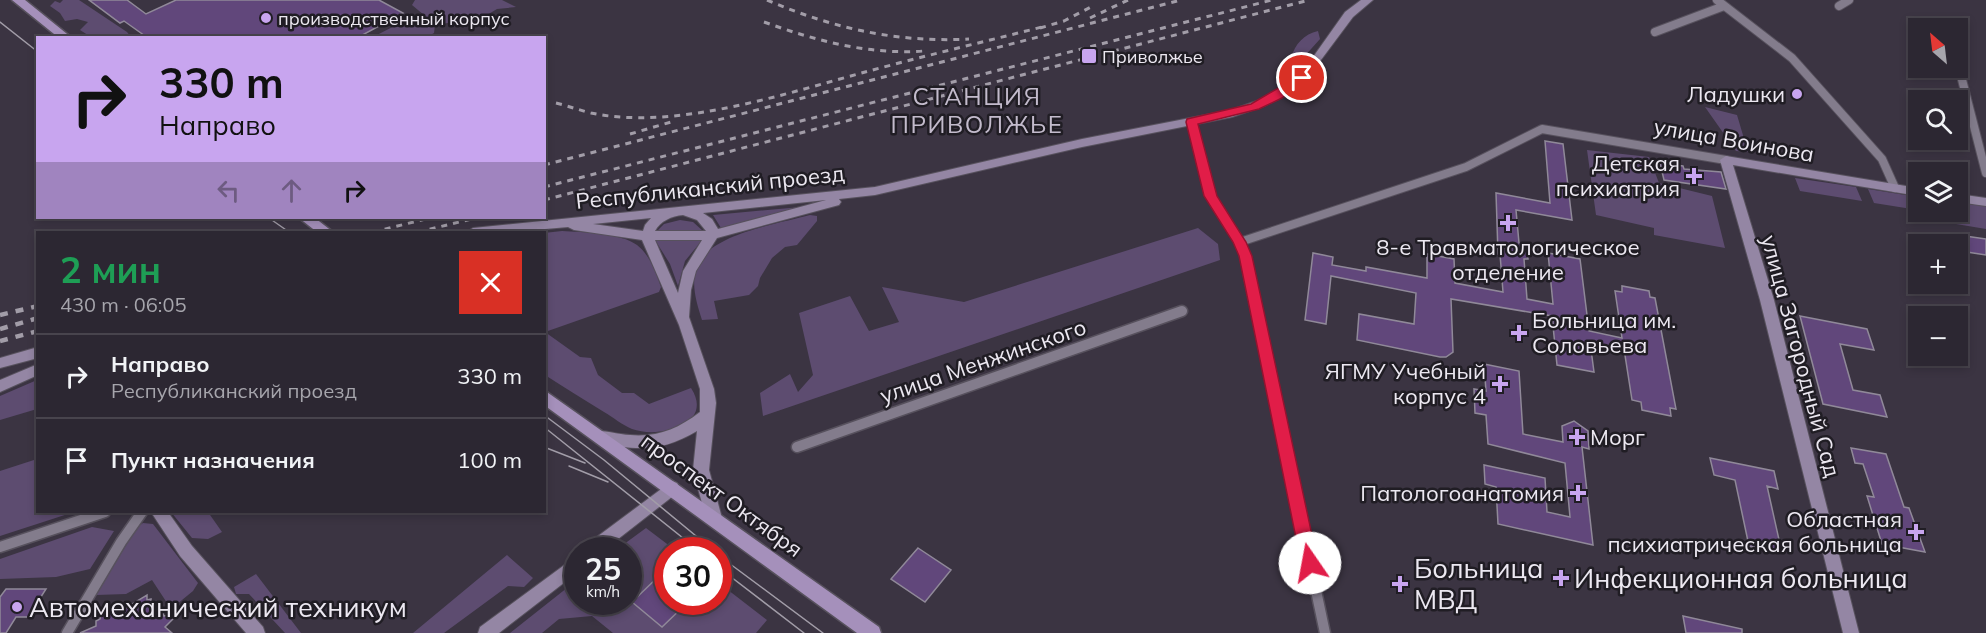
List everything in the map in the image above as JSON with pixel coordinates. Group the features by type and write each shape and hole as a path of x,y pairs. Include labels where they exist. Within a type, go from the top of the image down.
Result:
{"main road":[{"path":"18,0 65,36"},
{"name":"Республиканский проезд","path":"550,224 647,236 713,235 875,191 1255,106 1294,85 1302,78 1352,11 1368,0"},
{"name":"улица Воинова","path":"1726,160 1908,190"},
{"name":"улица Загородный Сад","path":"1726,160 1767,300 1851,633"},
{"name":"Республиканский проезд","path":"486,231 875,191"},
{"path":"1968,199 1986,202"},
{"path":"686,325 685,284 688,270 700,249 713,235 711,225 706,220 691,212 681,211 657,220 649,228 647,236 648,243 686,325 707,389 709,404 701,470 714,518"},
{"path":"307,219 325,231"},
{"path":"0,363 36,353"},
{"path":"0,386 36,370"},
{"name":"проспект Октября","path":"546,397 872,633"},
{"path":"598,436 624,442 664,441 688,431 706,416"},
{"path":"609,537 672,488"},
{"path":"160,513 186,551 257,633"},
{"path":"486,633 564,573"}],"street":[{"path":"1717,0 1792,58 1882,159 1895,188"},
{"path":"1839,6 1849,0"},
{"path":"1654,32 1724,6"},
{"path":"1962,78 1986,173"},
{"path":"1191,122 1211,196 1240,242 1245,256 1325,633"},
{"name":"улица Воинова","path":"1240,242 1466,167 1542,129 1726,160"},
{"name":"улица Менжинского","path":"797,447 1182,311"},
{"path":"0,547 102,513"},
{"path":"67,633 121,542 141,513"}],"shaded area":[{"path":"63,0 79,0 130,36 89,36 80,30 88,22 77,19 65,21 60,13 50,6 55,1 60,3"},
{"path":"415,0 502,0 516,7 497,9 465,28 454,22 435,25 434,33 429,36 375,36 414,16 418,18 424,15 412,5"},
{"path":"1318,31 1320,39 1303,58 1291,58 1301,40"},
{"path":"1705,107 1737,115 1748,152 1736,151"},
{"path":"1587,150 1649,157 1659,183 1712,196 1725,248 1654,235 1654,228 1596,215"},
{"path":"1795,178 1856,187 1862,201 1800,191"},
{"path":"1868,189 1908,195 1908,208 1874,203"},
{"path":"1968,203 1986,206 1986,229 1950,223 1968,222"},
{"path":"801,207 721,228 713,215"},
{"path":"810,215 817,216 817,221 797,245 785,247 772,258 758,286 749,295 714,301 718,319 702,320 694,282 696,269 702,257 714,247 745,232"},
{"path":"680,220 693,222 703,231 657,231 664,224"},
{"path":"1198,228 1218,244 1220,260 763,416 760,393 790,374 798,392 813,375 799,313 850,296 869,331 899,322 882,287 964,302"},
{"path":"562,231 601,234 630,241 646,254 652,264 661,287 659,292 546,332 546,233"},
{"path":"703,239 685,261 678,286 670,264 655,240"},
{"path":"546,333 580,357 591,358 598,375 622,393 634,393 649,404 691,388 696,401 696,411 690,420 681,426 669,430 643,432 621,423 546,376"},
{"path":"36,380 36,409 0,420 0,396"},
{"path":"36,459 36,513 71,513 0,536 0,471"},
{"path":"172,513 209,513 222,532 208,539 192,538"},
{"path":"143,523 153,524 198,583 193,591 171,609 152,580 126,594 96,595 137,527"},
{"path":"92,527 114,531 90,569 56,577 0,579 0,559"},
{"path":"646,528 658,537 654,537 654,615 732,615 732,593 767,620 756,633 613,633 592,616 559,619 542,633 510,633 564,590 564,615 642,615 642,537 634,537"},
{"path":"507,555 533,578 524,587 508,586 444,633 413,633"},
{"path":"256,574 301,633 285,633 249,594 236,594 234,587"}],"building":[{"name":"производственный корпус","path":"89,0 127,0 146,14 176,0 379,0 403,13 361,36 145,36 124,21 120,23"},
{"path":"1545,141 1563,144 1572,220 1516,210 1519,243 1527,245 1528,259 1524,259 1527,299 1553,304 1548,253 1580,259 1589,331 1622,338 1615,291 1622,292 1622,286 1649,291 1650,297 1655,298 1676,409 1670,408 1671,416 1642,410 1641,402 1632,400 1624,349 1590,342 1594,372 1557,365 1552,316 1451,299 1453,352 1446,357 1440,357 1357,340 1359,314 1414,324 1416,293 1331,276 1326,324 1305,320 1313,253 1333,257 1332,265 1366,271 1366,267 1427,278 1427,254 1454,259 1455,283 1503,292 1500,254 1498,254 1496,193 1550,203"},
{"name":"Детская психиатрия","path":"1660,163 1683,166 1684,169 1721,172 1726,189 1664,180"},
{"path":"1968,236 1986,239 1986,255 1968,252"},
{"path":"1800,316 1867,329 1874,350 1840,344 1853,390 1880,395 1887,417 1823,404"},
{"path":"1484,364 1519,371 1523,434 1563,442 1562,426 1574,421 1588,431 1589,449 1582,447 1593,545 1498,524 1496,487 1485,484 1484,465 1545,478 1547,512 1570,517 1565,463 1488,444 1486,415 1475,413 1474,389 1486,391"},
{"path":"1851,448 1886,454 1904,507 1909,508 1925,552 1882,544 1867,496 1874,497 1863,464 1855,463"},
{"path":"1710,458 1774,471 1778,489 1767,486 1782,553 1749,546 1735,480 1714,475"},
{"path":"918,548 951,570 925,602 891,579"},
{"path":"654,581 654,615 674,615 662,627 642,610 642,592"},
{"name":"Автомеханический техникум","path":"6,589 46,589 28,617 16,617 6,633 0,633 0,597"},
{"path":"147,595 147,600 151,599 154,608 159,607 159,612 162,611 164,616 180,612 165,627 172,633 80,633 96,626 96,621 100,619 102,612 119,612"},
{"path":"1683,616 1742,629 1742,633 1686,633"}],"tram line":[{"path":"0,22 36,50"},
{"path":"270,219 288,231"},
{"path":"546,416 604,460 697,537"},
{"path":"546,429 682,537"},
{"path":"546,448 585,463"},
{"path":"569,466 608,482"},
{"path":"732,565 823,633"},
{"path":"732,578 804,633"}],"railway":[{"path":"767,0 791,10 865,32 916,39 969,39"},
{"path":"1090,18 1128,0"},
{"path":"546,164 1181,0"},
{"path":"546,186 1272,0"},
{"path":"546,199 1309,0"},
{"path":"1040,28 1064,21 1093,6"},
{"path":"764,22 823,41 863,49 924,51"},
{"path":"556,103 591,113 624,117 659,117 695,113 767,99 1046,26"},
{"path":"630,134 671,122"},
{"path":"377,231 426,219"},
{"path":"422,231 472,219"},
{"path":"0,315 36,306"},
{"path":"0,329 36,319"},
{"path":"0,341 36,332"}],"place":[{"name":"производственный корпус","path":"266,18"},
{"name":"Приволжье","path":"1089,56"},
{"name":"Ладушки","path":"1797,94"},
{"name":"Детская психиатрия","path":"1694,176"},
{"name":"8-е Травматологическое отделение","path":"1508,223"},
{"name":"Больница им. Соловьева","path":"1519,333"},
{"name":"ЯГМУ Учебный корпус 4","path":"1500,384"},
{"name":"Морг","path":"1577,437"},
{"name":"Патологоанатомия","path":"1578,493"},
{"name":"Областная психиатрическая больница","path":"1916,532"},
{"name":"Инфекционная больница","path":"1561,578"},
{"name":"Больница МВД","path":"1400,584"},
{"name":"Автомеханический техникум","path":"17,607"}],"district":[{"name":"СТАНЦИЯ ПРИВОЛЖЬЕ","path":"977,110"}],"route":[{"path":"1302,78 1278,95 1255,106 1191,122 1211,196 1218,211 1240,242 1245,256 1310,563"}]}
